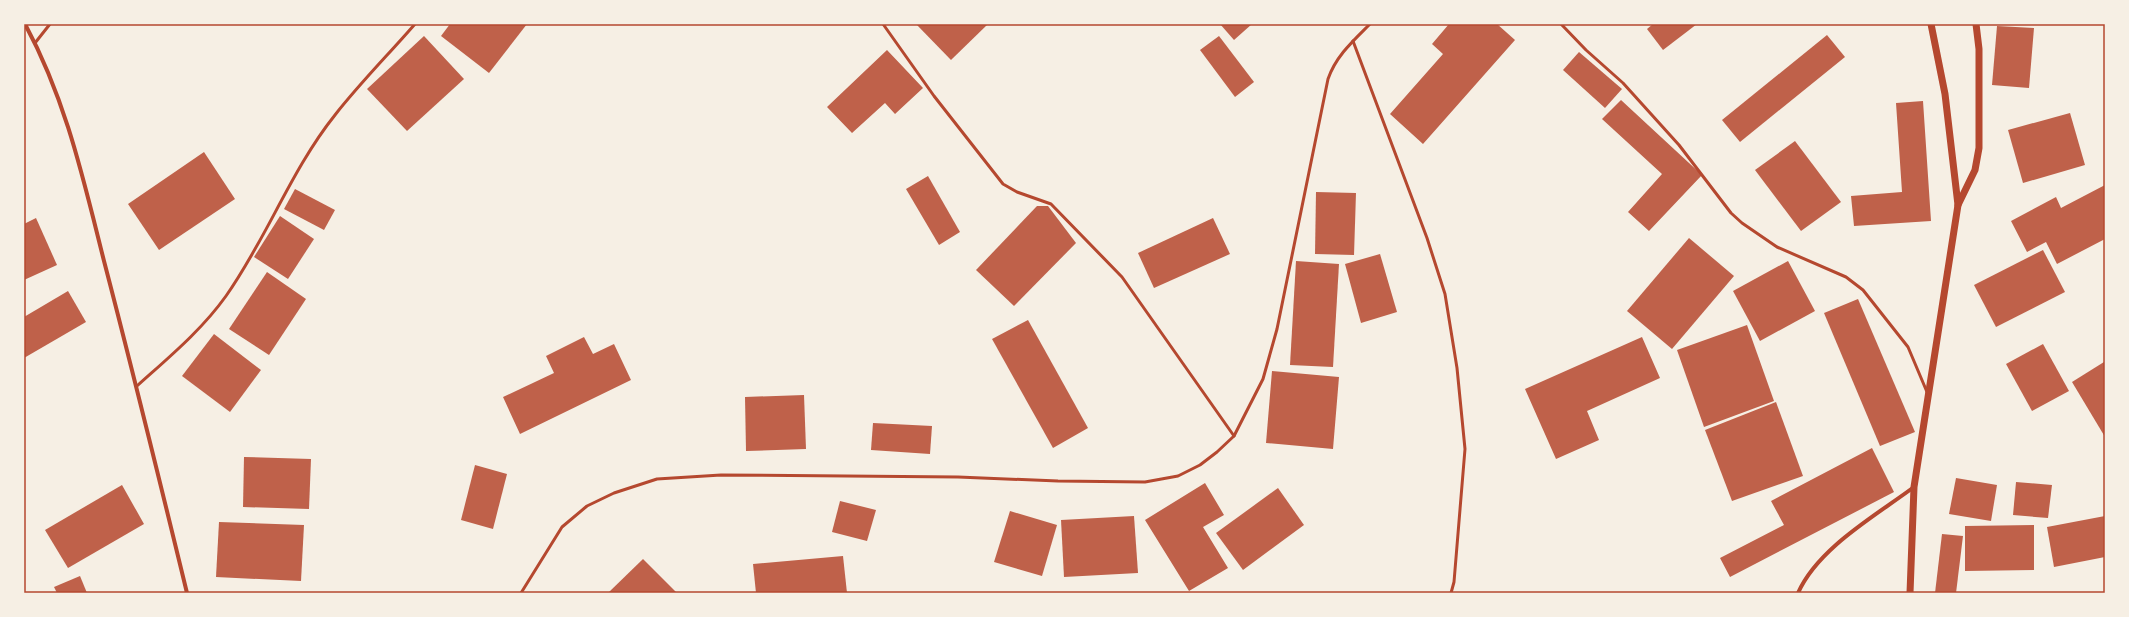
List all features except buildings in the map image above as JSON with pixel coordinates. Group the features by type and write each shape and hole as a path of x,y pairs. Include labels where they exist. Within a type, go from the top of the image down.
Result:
{"street":[{"path":"25,24 53,81 69,126 137,386 187,593"},
{"path":"1910,593 1914,487 1958,205 1945,94 1931,24"},
{"path":"1958,205 1974,170 1979,148 1979,49 1976,24"},
{"path":"1798,593 1814,565 1844,539 1914,487"}],"lane":[{"path":"35,43 50,24"},
{"path":"137,386 201,328 226,295 257,245 294,177 335,115 416,24"},
{"path":"883,24 934,96 1003,184 1017,192 1051,204 1122,277 1234,436"},
{"path":"520,593 562,527 587,506 614,493 657,479 721,475 958,477 1058,481 1145,482 1178,476 1200,465 1234,436 1263,379 1277,329 1328,79 1338,57 1370,24"},
{"path":"1561,24 1586,50 1623,83 1679,144 1700,170 1727,209 1742,223 1777,247 1846,277 1863,290 1908,347 1928,396"},
{"path":"1353,41 1427,238 1445,294 1456,368 1465,449 1454,582 1451,593"}]}
